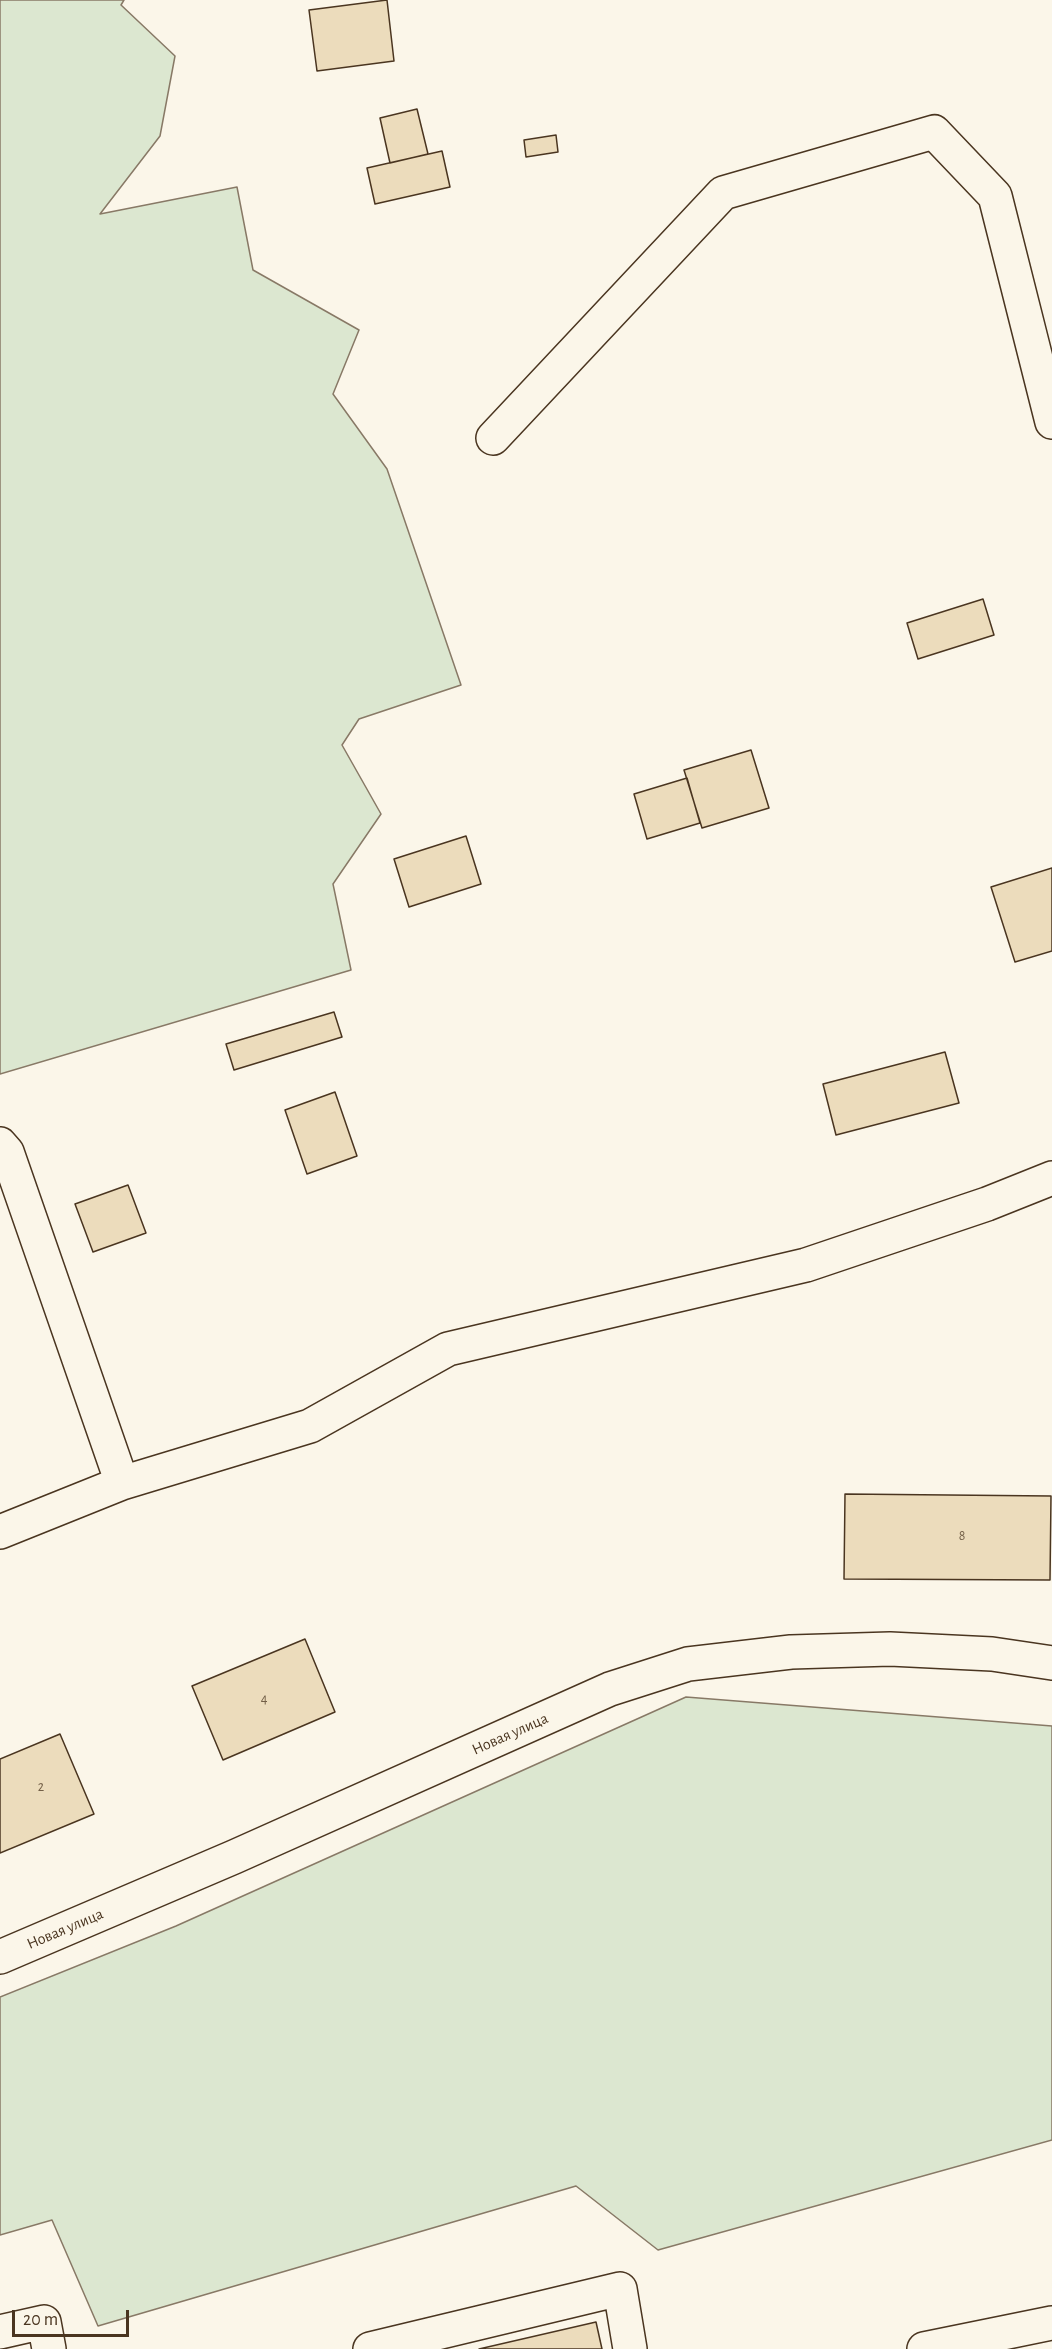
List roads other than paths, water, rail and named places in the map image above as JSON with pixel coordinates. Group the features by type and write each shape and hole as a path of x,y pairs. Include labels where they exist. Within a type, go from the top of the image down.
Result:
{"main road":[{"path":"493,438 723,194 934,132 995,196 1052,422"},
{"path":"0,1144 7,1152 122,1483"},
{"path":"0,1532 122,1483 310,1426 448,1349 806,1265 987,1204 1052,1178"},
{"name":"Новая улица","path":"0,1957 234,1857 610,1689 688,1664 791,1652 890,1649 992,1654 1052,1663"},
{"path":"370,2349 620,2289 630,2349"},
{"path":"0,2332 44,2322 49,2349"},
{"path":"924,2349 1052,2323"}]}
